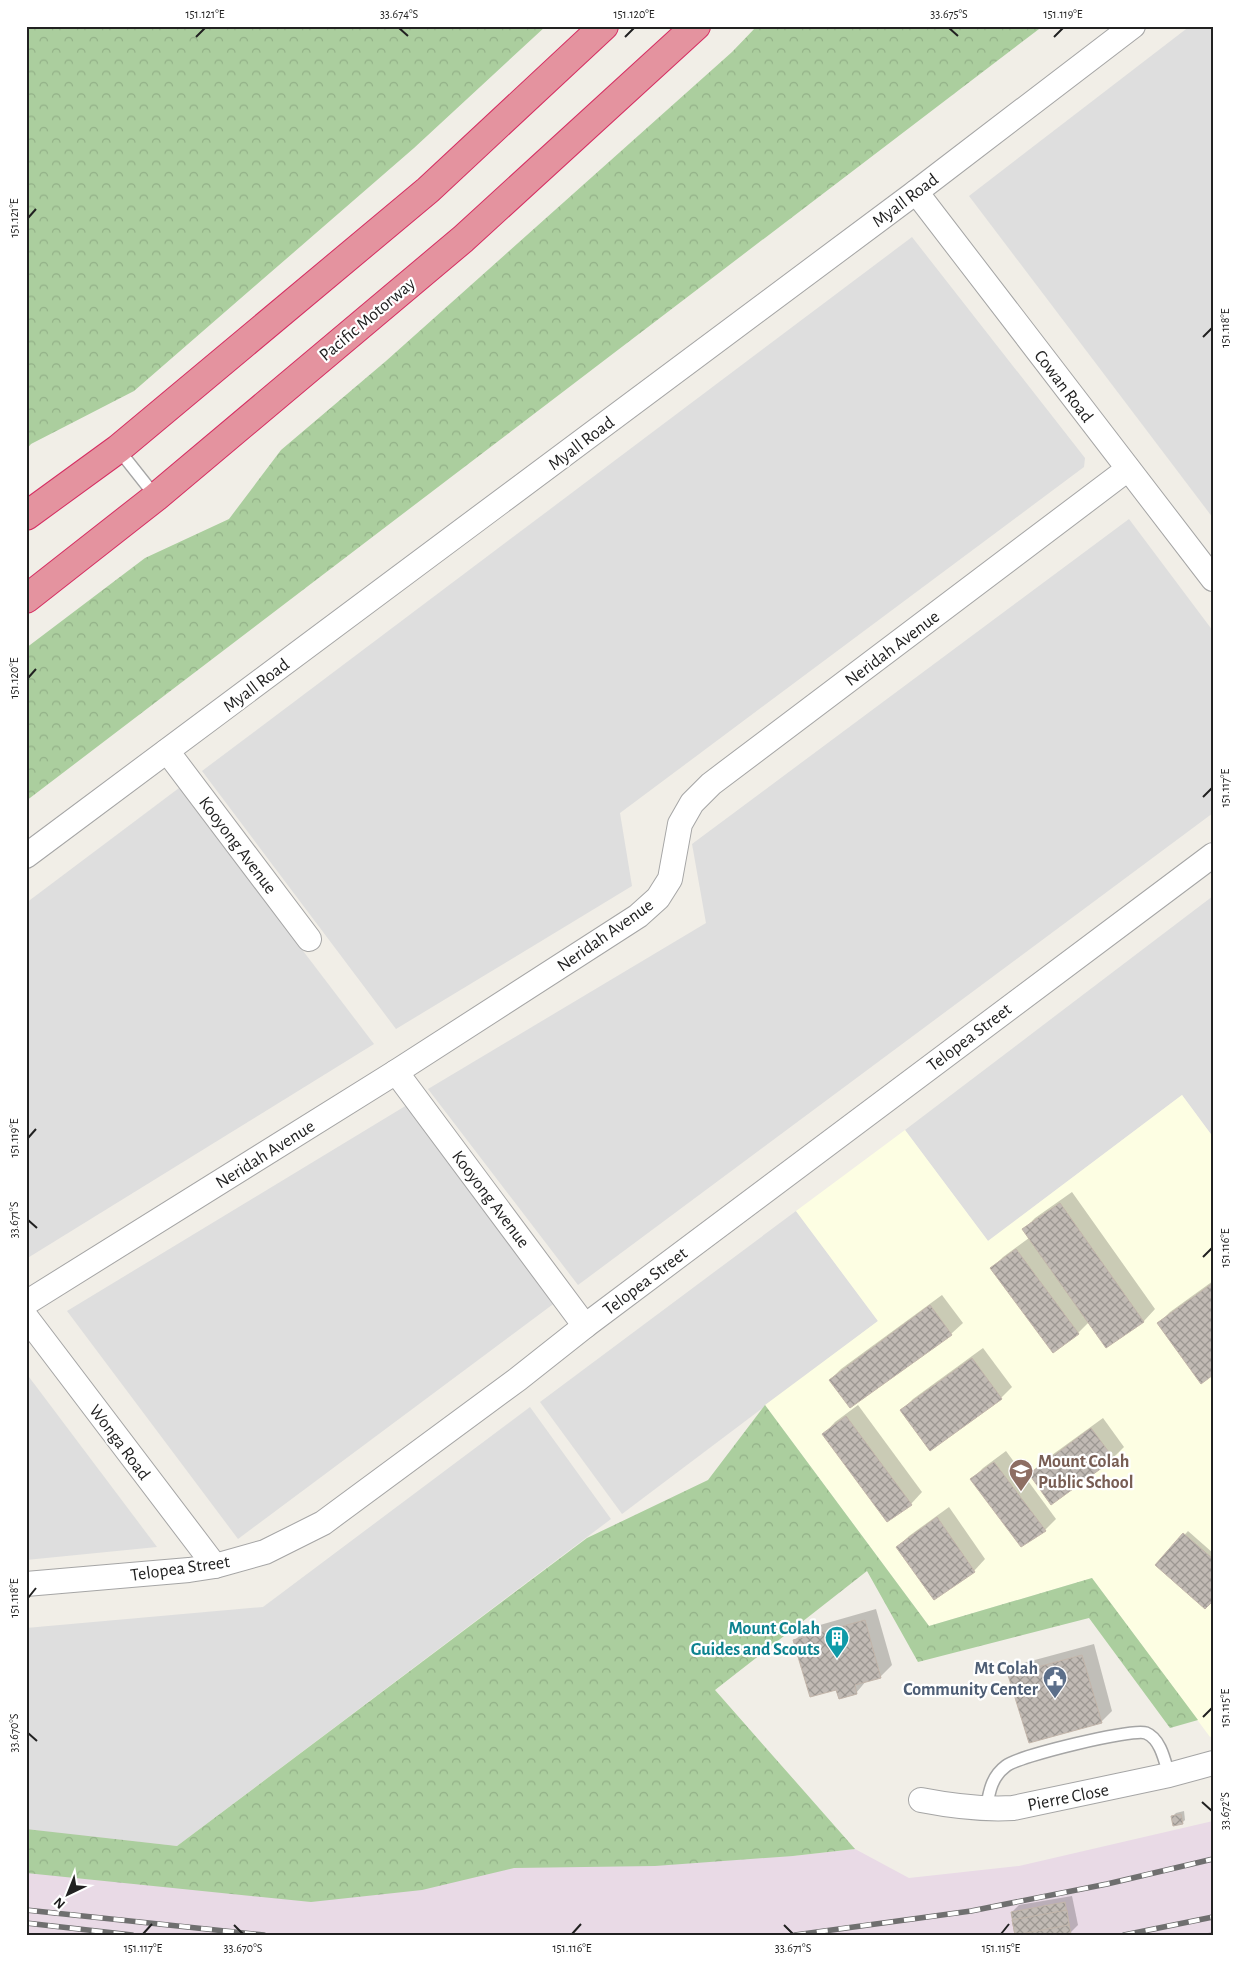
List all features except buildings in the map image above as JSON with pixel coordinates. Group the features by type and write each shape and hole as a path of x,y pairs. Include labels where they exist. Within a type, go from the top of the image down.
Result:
{"highway":[{"path":"26,516 118,449 428,190 604,26"},
{"name":"Pacific Motorway","path":"26,599 156,496 463,239 696,26"}],"street":[{"name":"Myall Road","path":"26,856 916,192 1133,26"},
{"name":"Cowan Road","path":"916,192 1213,579"},
{"name":"Neridah Avenue","path":"26,1303 396,1072 638,916 658,898 670,879 680,824 692,803 711,784 1128,469"},
{"name":"Kooyong Avenue","path":"167,751 309,939"},
{"name":"Telopea Street","path":"26,1584 189,1570 215,1566 264,1552 323,1523 518,1379 585,1326 1213,855"},
{"name":"Kooyong Avenue","path":"396,1072 585,1326"},
{"name":"Wonga Road","path":"26,1317 215,1566"},
{"name":"Pierre Close","path":"921,1800 961,1808 986,1810 1013,1808 1169,1775 1213,1763"}],"lane":[{"path":"118,449 156,496"},
{"path":"986,1810 994,1778 1006,1765 1023,1757 1126,1733 1146,1733 1154,1738 1169,1775"}],"shaded area":[{"path":"1190,26 1213,26 1213,518 969,196"},
{"path":"912,237 1085,458 1084,467 620,813 632,886 396,1029 202,771"},
{"path":"1129,519 1213,631 1213,813 578,1285 428,1089 706,923 692,844"},
{"path":"179,788 374,1044 26,1259 26,903"},
{"path":"1213,896 1213,1137 1182,1095 988,1241 905,1130"},
{"name":"Mount Colah Public School","path":"1182,1095 1213,1137 1213,1736 1210,1737 1092,1578 929,1626 765,1405 878,1321 796,1211 905,1130 988,1241"},
{"path":"407,1105 556,1302 238,1539 67,1311"},
{"path":"796,1211 878,1321 622,1514 540,1402"},
{"path":"26,1373 157,1547 26,1560"},
{"path":"530,1407 611,1519 177,1846 26,1830 26,1628 263,1607"},
{"path":"1213,1821 1213,1935 26,1935 26,1829 177,1846 793,1856 855,1849 909,1878 1019,1866"}],"green space":[{"path":"26,26 546,26 414,148 134,391 31,444 26,450"},
{"path":"757,26 1043,26 26,801 26,648 145,558 229,519 281,450 386,361 732,52"},
{"path":"765,1405 929,1626 1092,1578 1198,1720 1170,1728 1089,1618 918,1662 867,1571 715,1690 855,1849 793,1856 655,1866 514,1868 422,1890 311,1902 26,1873 26,1829 177,1846 587,1538 708,1480"}],"railway":[{"path":"795,1935 971,1911 1107,1884 1213,1859"},
{"path":"26,1910 264,1935"},
{"path":"1124,1935 1213,1917"},
{"path":"26,1923 132,1935"}],"place":[{"name":"Mount Colah Public School","path":"1021,1492"},
{"name":"Mount Colah Guides and Scouts","path":"837,1659"},
{"name":"Mt Colah Community Center","path":"1055,1699"}]}
